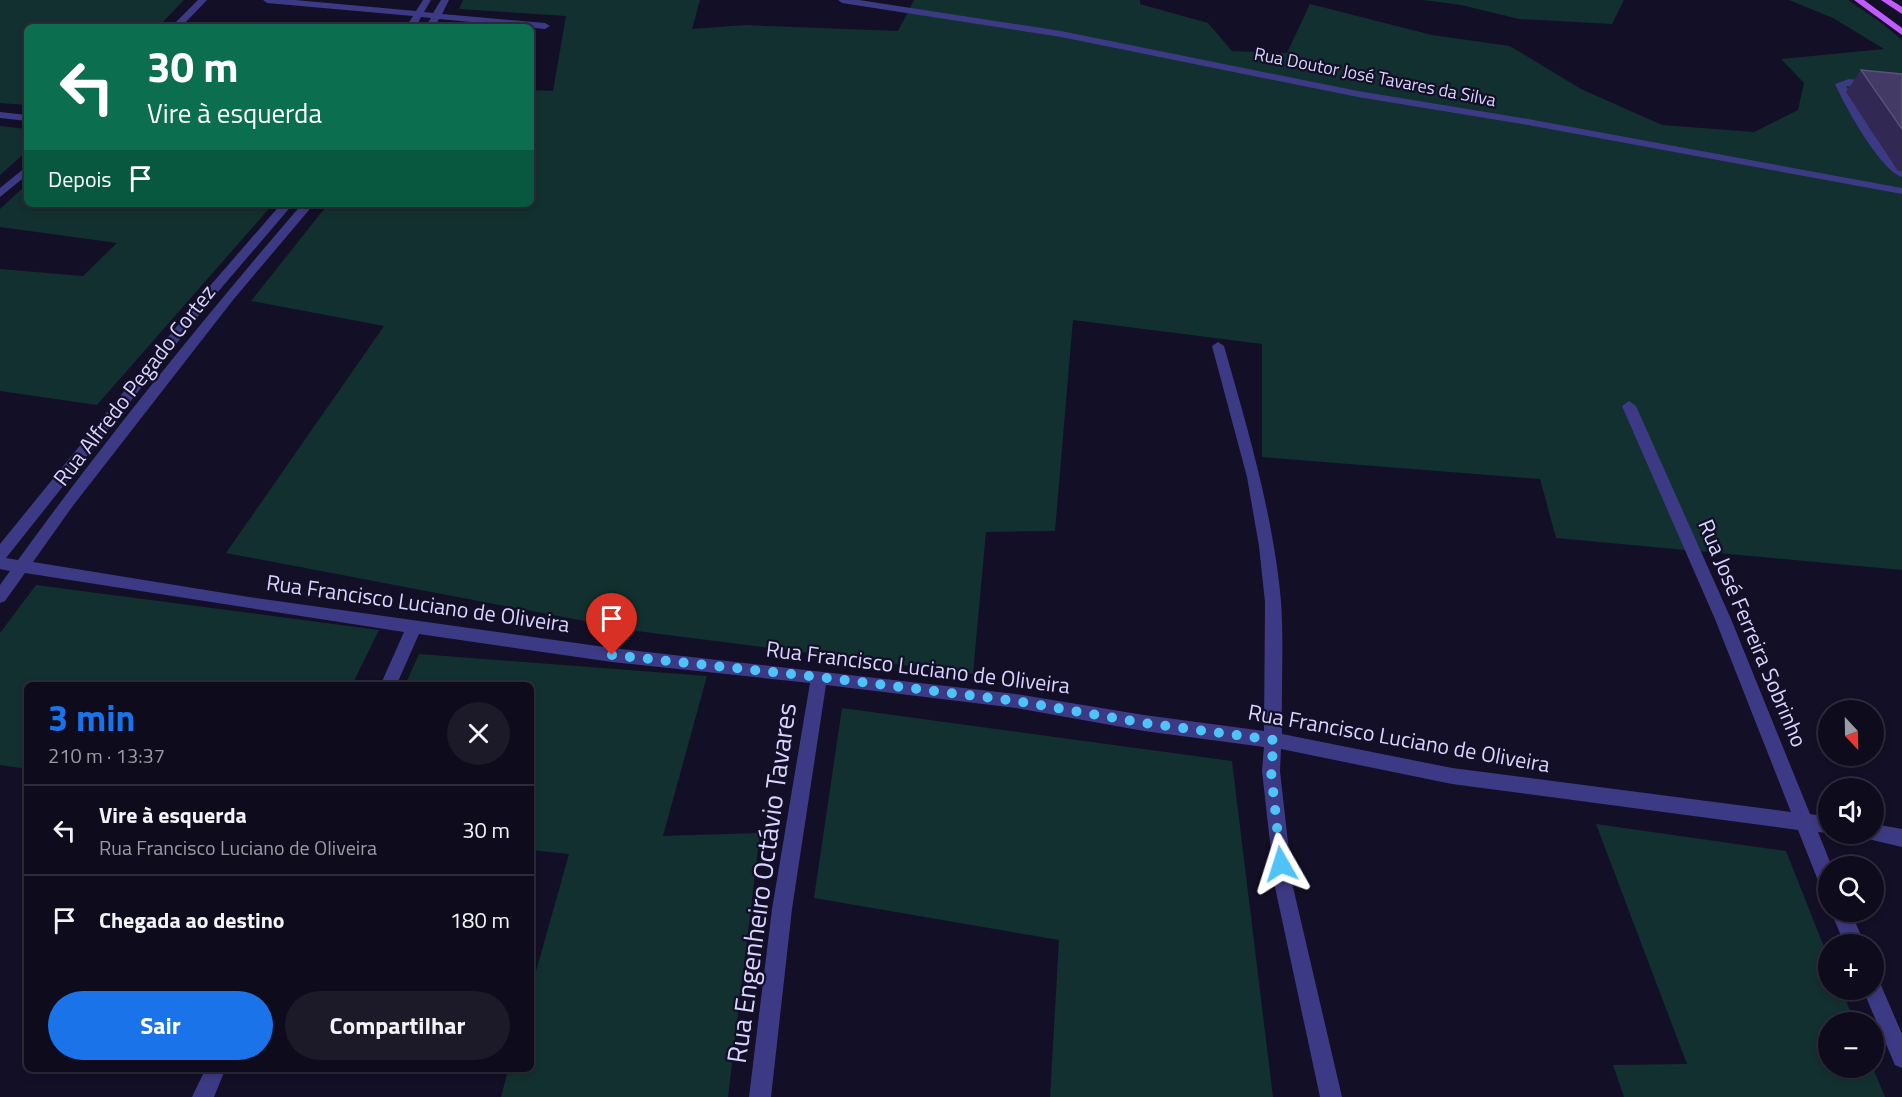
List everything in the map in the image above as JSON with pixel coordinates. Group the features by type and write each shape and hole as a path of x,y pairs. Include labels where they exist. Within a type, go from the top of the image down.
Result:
{"main road":[{"path":"1858,0 1902,32"},
{"path":"1885,0 1902,11"}],"street":[{"path":"179,24 203,0"},
{"path":"267,0 516,24"},
{"path":"413,24 427,0"},
{"path":"432,24 445,0"},
{"name":"Rua Doutor José Tavares da Silva","path":"842,0 1061,34 1358,94 1522,121 1902,191"},
{"path":"534,26 545,27"},
{"path":"1902,87 1849,82 1840,84 1878,149 1895,171 1902,174"},
{"path":"0,116 24,118"},
{"path":"0,194 24,173"},
{"name":"Rua Alfredo Pegado Cortez","path":"0,555 207,297 284,207"},
{"name":"Rua Alfredo Pegado Cortez","path":"0,597 67,503 229,297 305,207"},
{"path":"207,297 229,297"},
{"path":"1218,346 1254,477 1266,546 1273,602 1274,740 1271,771 1284,887 1331,1097"},
{"name":"Rua José Ferreira Sobrinho","path":"1629,406 1723,619 1818,856"},
{"name":"Rua Francisco Luciano de Oliveira","path":"0,563 612,655 1016,701 1144,723 1274,740 1452,776 1818,823"},
{"path":"390,682 414,627"},
{"name":"Rua Engenheiro Octávio Tavares","path":"760,1097 782,909 819,677"},
{"path":"1884,835 1902,838"},
{"path":"1877,1000 1902,1058"},
{"path":"203,1097 214,1072"}],"green space":[{"path":"0,0 184,0 161,24 24,24 24,105 0,103"},
{"path":"463,0 700,0 692,29 745,25 898,31 914,0 1140,0 1140,4 1208,23 1232,51 1287,53 1310,4 1432,35 1510,46 1581,89 1662,125 1754,132 1798,110 1804,83 1781,59 1884,49 1833,18 1789,0 1848,0 1902,40 1902,570 1556,538 1540,479 1262,457 1262,344 1073,320 1055,531 986,532 973,674 637,631 226,553 384,326 251,301 326,207 534,207 534,90 553,91 566,16 459,9"},
{"path":"1423,0 1624,0 1612,24 1519,19 1461,5"},
{"path":"0,126 24,129 24,154 0,175"},
{"path":"24,187 24,207 270,207 97,405 0,391 0,269 83,276 117,243 0,227 0,209"},
{"path":"36,585 379,630 353,682 24,682 24,769 0,765 0,633"},
{"path":"419,654 707,676 663,836 760,833 728,1097 501,1097 507,1072 534,1072 534,978 569,854 534,850 534,682 406,682"},
{"path":"842,708 1232,761 1273,1097 1050,1097 1059,940 814,898"},
{"path":"1596,824 1786,851 1819,934 1818,1000 1846,1000 1851,1012 1818,1012 1818,1078 1877,1078 1885,1097 1624,1097 1613,1065 1687,1064"}],"building":[{"path":"1861,70 1902,74 1902,129"}],"route":[{"path":"612,655 1016,701 1144,723 1274,740 1271,771 1281,864"}]}
